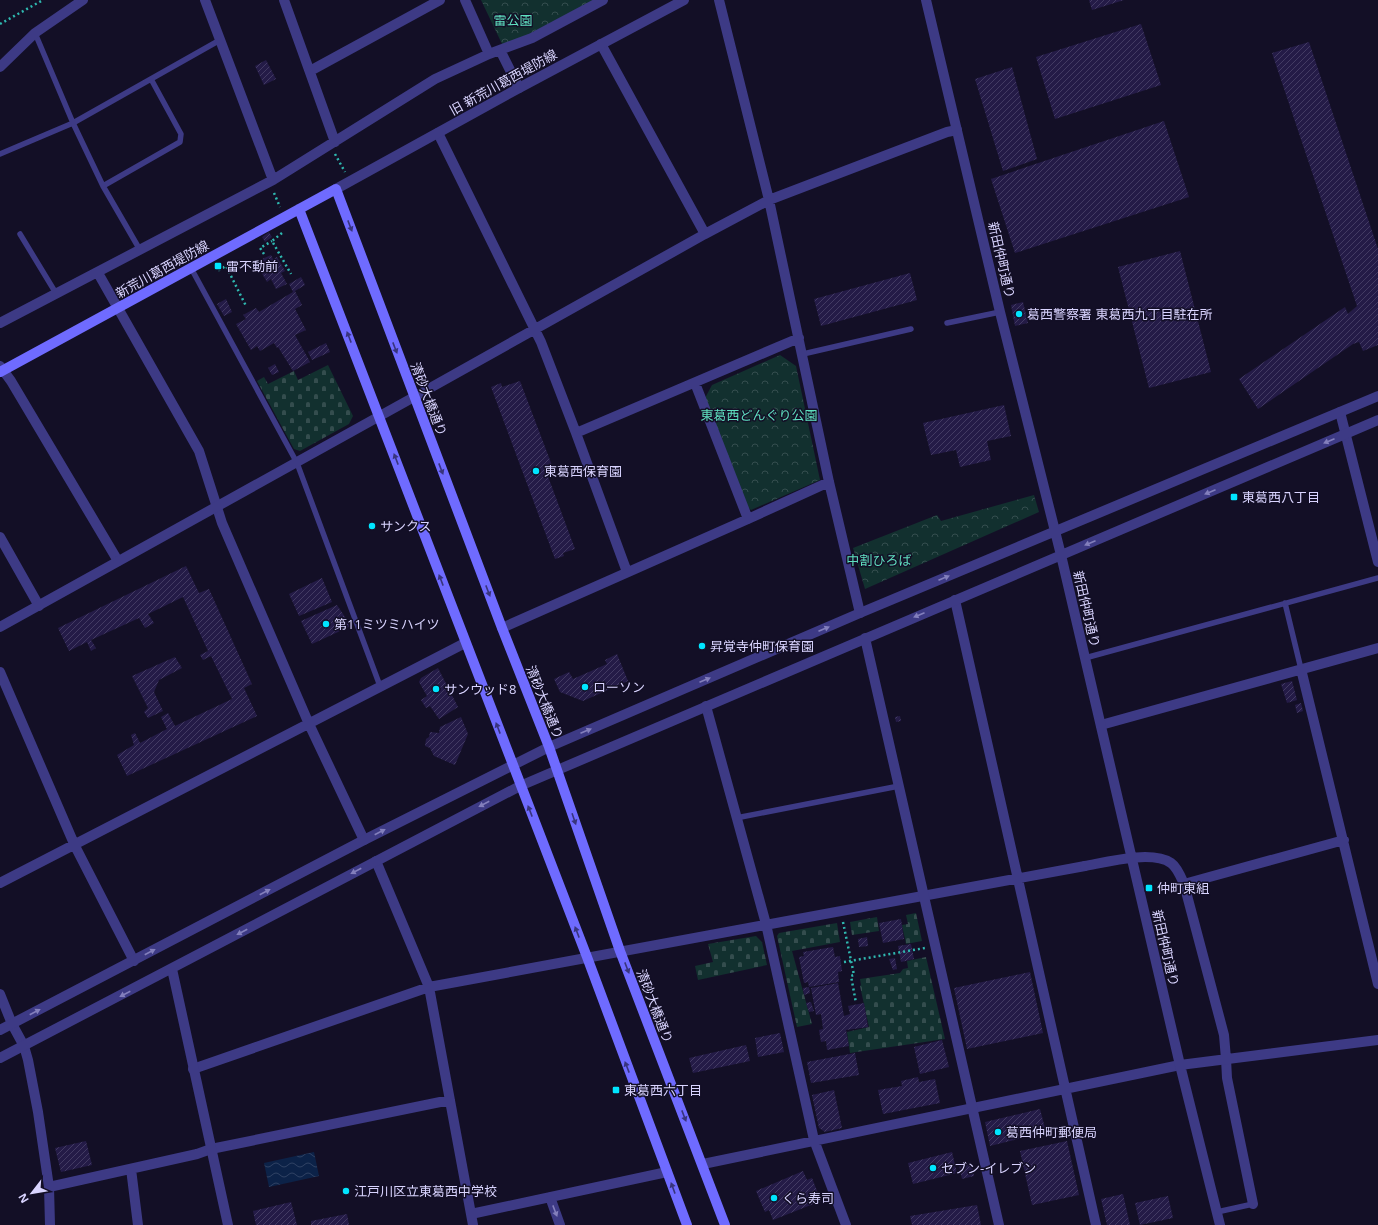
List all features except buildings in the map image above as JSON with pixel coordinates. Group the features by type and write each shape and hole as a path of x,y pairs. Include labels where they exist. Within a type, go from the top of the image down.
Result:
{"main road":[{"name":"新荒川葛西堤防線","path":"1,370 336,189"},
{"name":"清砂大橋通り","path":"336,189 502,628 549,747 620,951 703,1164 725,1225"},
{"path":"299,210 380,416 687,1225"}],"street":[{"path":"0,67 35,33 83,0"},
{"path":"205,0 273,185"},
{"path":"284,0 335,142"},
{"path":"310,72 440,0"},
{"path":"465,0 489,54"},
{"path":"0,323 57,295 140,250 273,185 335,142 435,79 489,54 532,38 603,0"},
{"name":"旧 新荒川葛西堤防線","path":"336,189 519,88 684,0"},
{"path":"719,0 769,200 803,354 829,482 860,613"},
{"name":"新田仲町通り","path":"926,0 1000,312 1061,555 1180,1065 1220,1225"},
{"path":"601,44 705,234"},
{"path":"500,50 519,88"},
{"path":"0,627 705,234 769,200 947,132 957,130"},
{"path":"438,133 535,330 576,433 627,572"},
{"path":"98,273 199,451 218,506 222,523 309,724 364,840"},
{"path":"576,433 799,338"},
{"path":"1,370 118,561"},
{"path":"695,383 748,519"},
{"path":"0,1030 512,764 860,613 1378,396"},
{"path":"1340,412 1376,540 1378,562"},
{"path":"0,1058 520,786 1378,420"},
{"path":"502,628 829,482"},
{"path":"0,537 39,606"},
{"path":"955,600 1096,1225"},
{"path":"865,638 999,1225"},
{"path":"0,883 75,846 465,643"},
{"path":"1101,725 1378,648"},
{"path":"1301,669 1378,984"},
{"path":"0,672 75,846 134,961"},
{"path":"706,706 766,924 814,1140 846,1225"},
{"path":"1184,884 1344,840"},
{"path":"193,1069 429,986 1085,866 1131,858 1158,858 1171,863 1178,872 1184,884 1224,1035 1226,1078 1253,1204"},
{"path":"376,861 429,986 473,1225"},
{"path":"172,969 228,1225"},
{"path":"0,994 12,1024 24,1046 38,1112 49,1187 50,1225"},
{"path":"703,1164 1180,1065 1378,1040"},
{"path":"49,1187 131,1169 211,1149 450,1100"},
{"path":"131,1169 138,1225"},
{"path":"471,1214 667,1172"},
{"path":"550,1197 560,1225"}],"lane":[{"path":"35,33 73,123 102,186 140,250"},
{"path":"0,154 73,123 220,40"},
{"path":"102,186 180,142 181,134 151,79"},
{"path":"20,234 57,295"},
{"path":"191,268 297,462 380,686"},
{"path":"946,323 1000,312"},
{"path":"803,354 911,329"},
{"path":"1085,658 1378,578"},
{"path":"1285,603 1301,669"},
{"path":"736,818 899,786"},
{"path":"1216,1212 1253,1204"}],"path":[{"path":"0,24 43,0"},
{"path":"335,154 346,174"},
{"path":"273,185 281,211"},
{"path":"264,254 260,248 285,231"},
{"path":"272,241 291,274"},
{"path":"209,258 217,272 226,266 246,306"},
{"path":"841,911 854,976 850,976 856,1003"},
{"path":"844,962 935,946"}],"green space":[{"name":"雷公園","path":"481,0 595,0 536,33 503,46"},
{"name":"東葛西どんぐり公園","path":"780,355 796,366 820,480 751,510 744,504 704,400 712,385"},
{"path":"328,365 353,416 349,424 300,451 294,449 257,381 264,377 268,384 294,371 298,380"},
{"name":"中割ひろば","path":"1034,495 1039,512 865,589 853,548 937,515 941,521"},
{"path":"916,913 922,941 906,944 902,925 908,924 906,915"},
{"path":"877,917 879,931 852,935 850,922"},
{"path":"837,923 840,942 792,951 812,1024 797,1027 777,936 779,933"},
{"path":"756,936 762,942 767,965 698,980 695,966 713,962 708,944"},
{"path":"926,957 945,1039 850,1053 847,1032 869,1027 860,986 860,979 900,973 903,969 908,968 907,961"}],"water":[{"path":"314,1152 319,1176 269,1187 264,1163"}],"place":[{"name":"雷不動前","path":"218,266"},
{"name":"葛西警察署 東葛西九丁目駐在所","path":"1019,314"},
{"name":"東葛西保育園","path":"536,471"},
{"name":"東葛西八丁目","path":"1234,497"},
{"name":"サンクス","path":"372,526"},
{"name":"第11ミツミハイツ","path":"326,624"},
{"name":"昇覚寺仲町保育園","path":"702,646"},
{"name":"ローソン","path":"585,687"},
{"name":"サンウッド8","path":"436,689"},
{"name":"仲町東組","path":"1149,888"},
{"name":"東葛西六丁目","path":"616,1090"},
{"name":"葛西仲町郵便局","path":"998,1132"},
{"name":"セブン-イレブン","path":"933,1168"},
{"name":"江戸川区立東葛西中学校","path":"346,1191"},
{"name":"くら寿司","path":"774,1198"}]}
